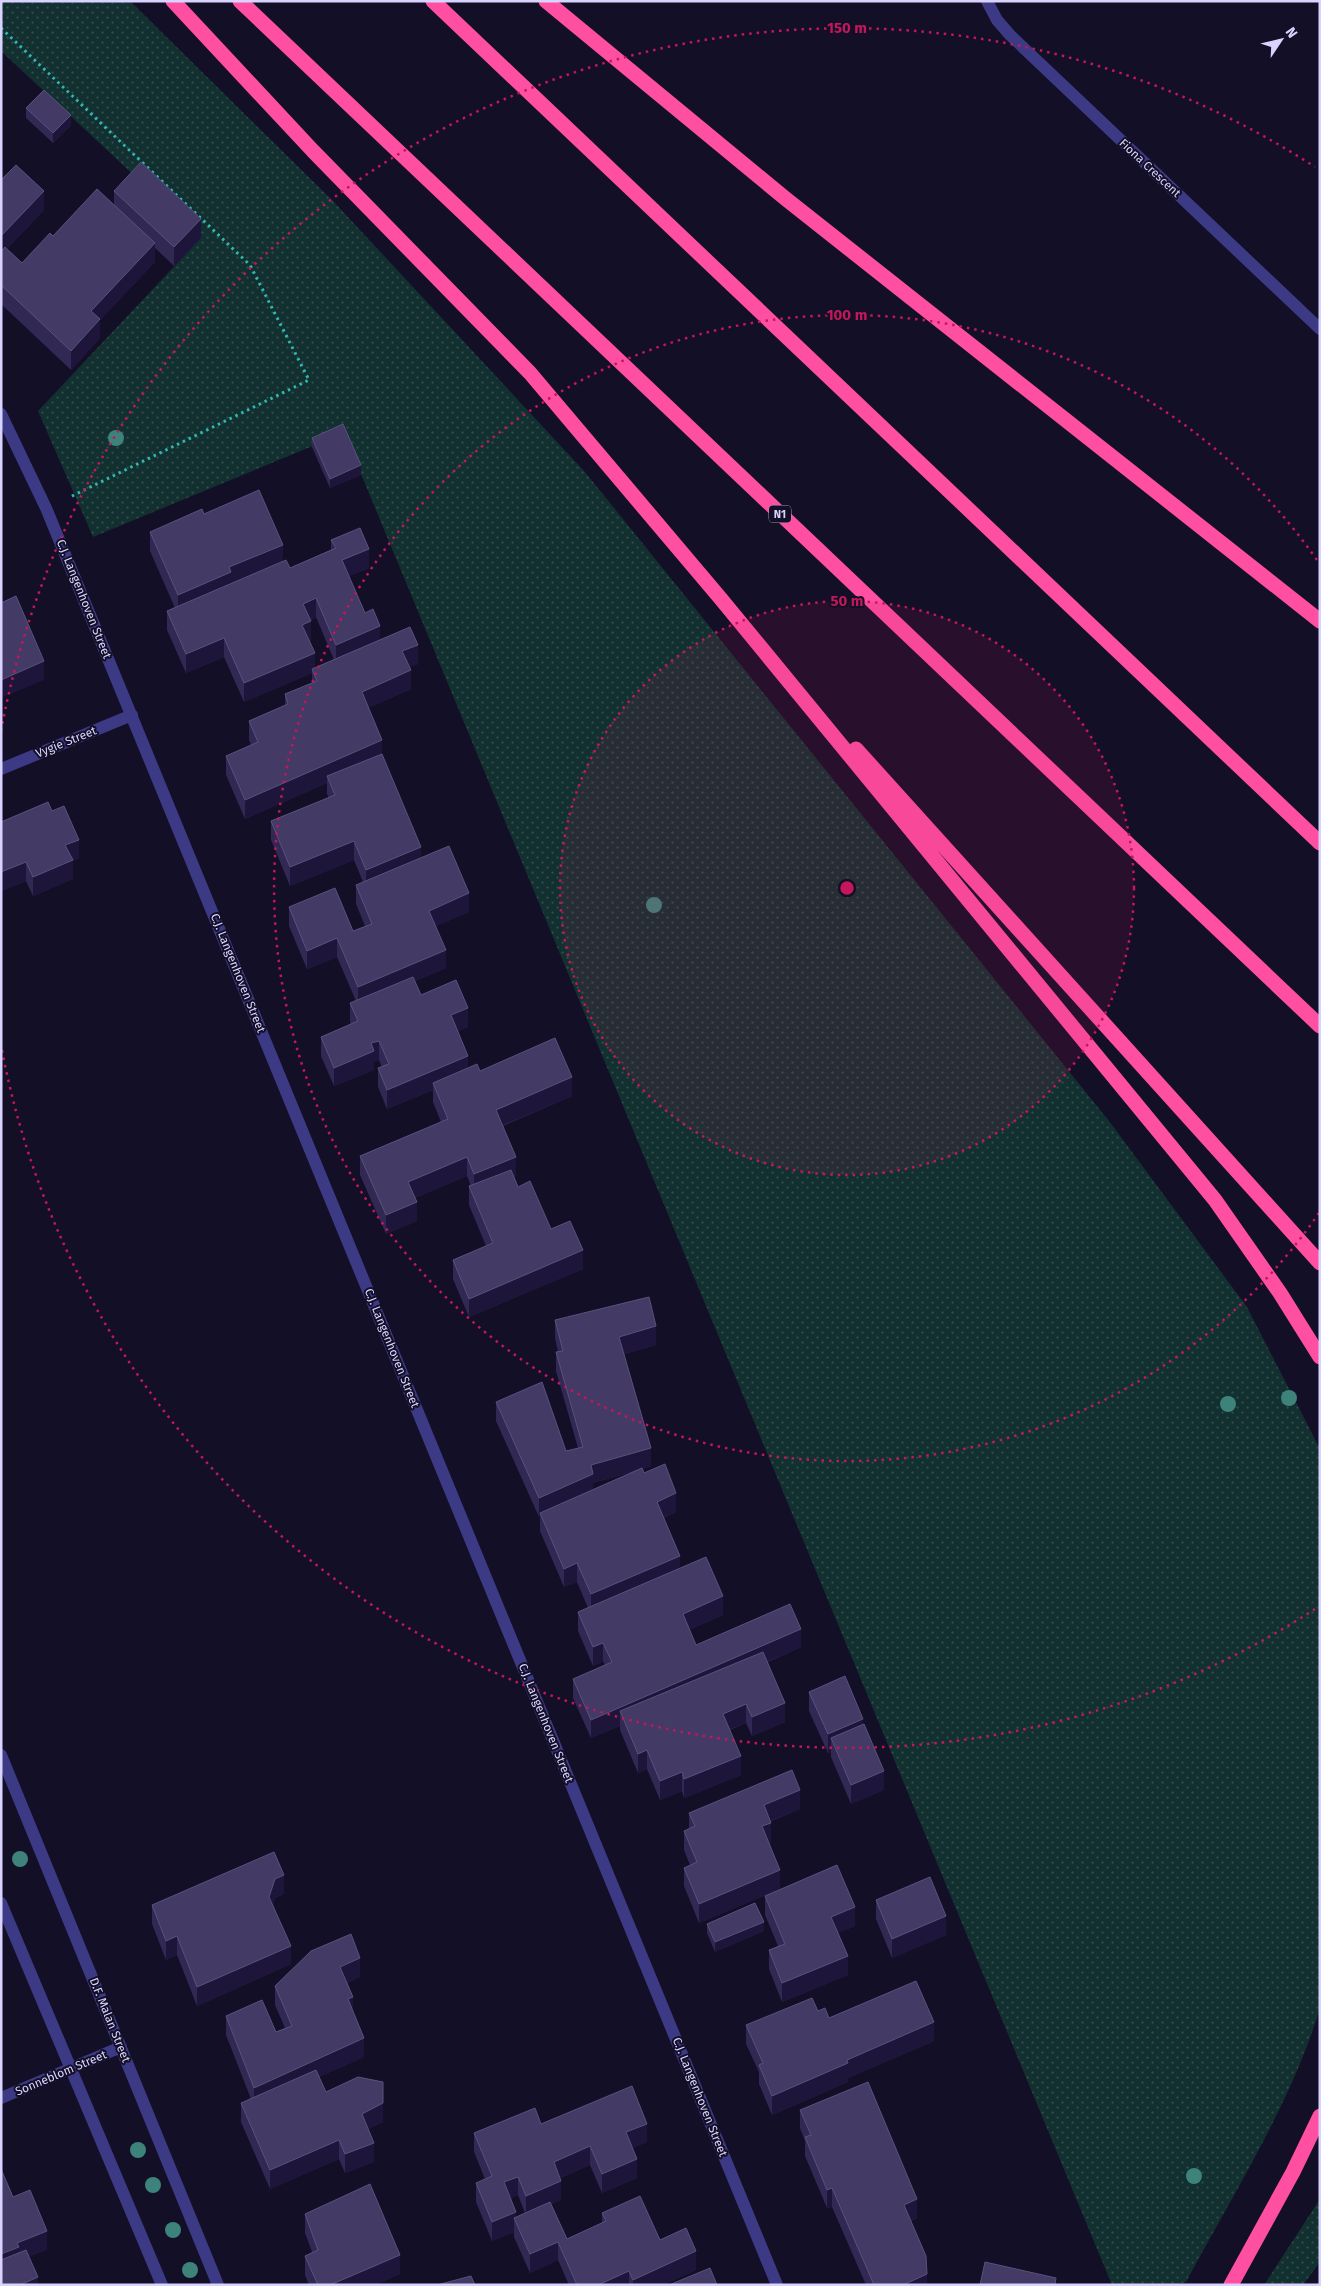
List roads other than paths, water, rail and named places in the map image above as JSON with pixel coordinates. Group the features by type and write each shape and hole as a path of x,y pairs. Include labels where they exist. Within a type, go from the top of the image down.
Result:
{"highway":[{"path":"172,1 313,151 530,373 720,599 1215,1200 1280,1294 1320,1357"},
{"name":"N1","path":"240,1 1320,1026"},
{"path":"433,1 1320,843"},
{"path":"546,1 786,199 1320,621"},
{"path":"720,599 1320,1263"},
{"path":"1231,2285 1293,2172 1320,2116"}],"street":[{"name":"Fiona Crescent","path":"987,1 997,20 1010,35 1320,329"},
{"name":"C.J. Langenhoven Street","path":"1,414 46,508 132,715 777,2285"},
{"name":"Vygie Street","path":"1,769 132,715"},
{"name":"D.F. Malan Street","path":"1,1755 218,2285"},
{"path":"1,1904 162,2285"},
{"name":"Sonneblom Street","path":"1,2098 70,2070 121,2046"}]}
